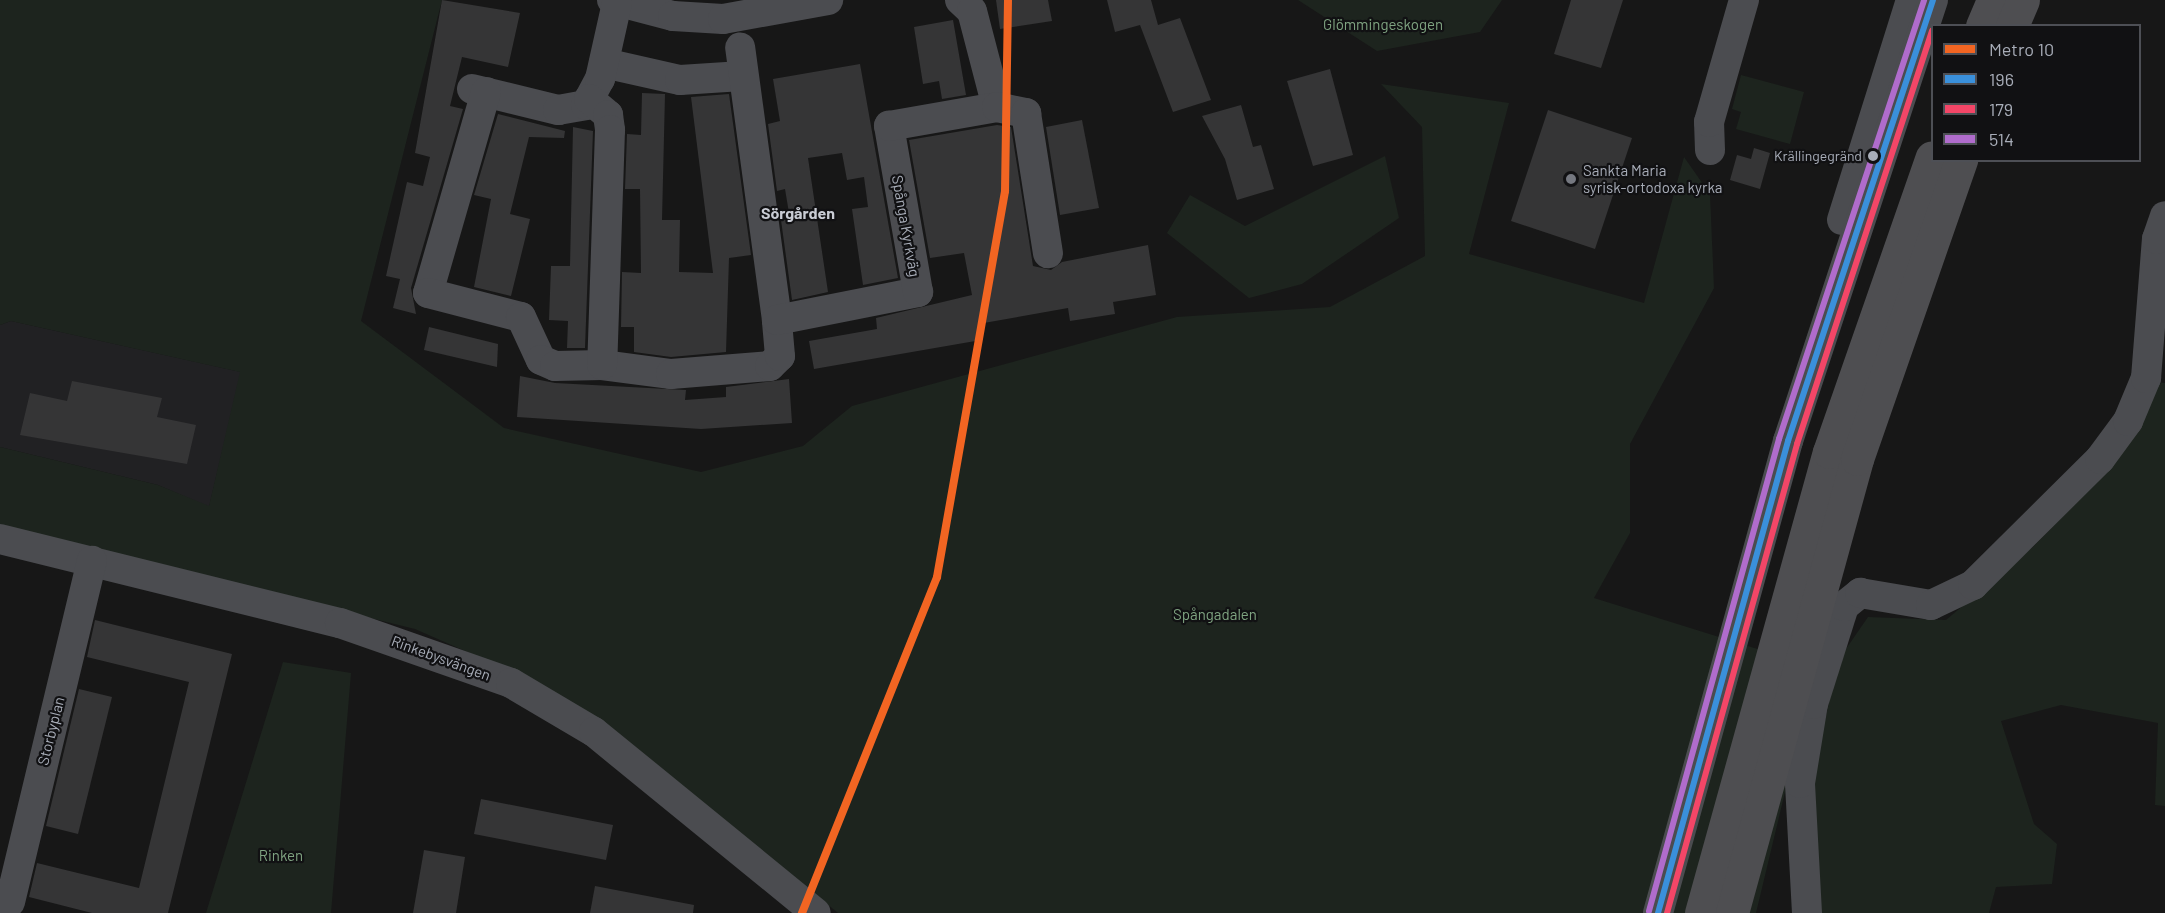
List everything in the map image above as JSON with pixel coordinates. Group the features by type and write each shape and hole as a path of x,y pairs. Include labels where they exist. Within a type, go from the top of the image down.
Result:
{"highway":[{"path":"1983,24 1993,0"},
{"path":"2013,24 2024,0"},
{"path":"1701,913 1843,455 1931,160"},
{"path":"1732,913 1843,455 1960,162"}],"street":[{"path":"603,63 680,80 741,62 777,320 780,356 770,366 671,374 602,365 555,366 542,360 521,318 428,293 479,91 558,110 589,99 603,63 615,1 673,16 723,19 828,0"},
{"path":"960,0 972,11 997,107"},
{"path":"1710,150 1709,122 1744,0"},
{"path":"1658,913 1788,441 1862,144 1911,0"},
{"path":"1788,441 1933,0"},
{"path":"589,99 608,115 610,130 602,365"},
{"name":"Spånga Kyrkväg","path":"777,320 918,292 889,126 997,107 1026,113 1048,253"},
{"path":"1807,913 1800,783 1813,704 1844,606 1860,593 1931,605 1973,585 2100,459 2128,421 2146,378 2157,239 2165,216"},
{"name":"Rinkebysvängen","path":"0,539 254,602 405,644 511,683 594,732 805,910"},
{"name":"Storbyplan","path":"10,902 92,561"}],"shaded area":[{"path":"11,321 241,372 209,507 158,485 0,447 0,325"}],"green space":[{"name":"Spångadalen","path":"0,0 442,0 361,321 504,428 701,472 803,446 852,406 1177,317 1330,307 1425,256 1422,127 1381,84 1509,103 1469,254 1644,303 1684,157 1710,194 1714,288 1630,444 1630,533 1594,598 1815,667 1756,913 838,913 632,745 515,673 415,629 0,527 0,447 158,485 209,506 240,372 11,321 0,325"},
{"name":"Glömmingeskogen","path":"1298,0 1502,0 1480,32 1377,51"},
{"path":"1741,75 1804,92 1790,144 1736,129 1741,112 1732,109"},
{"path":"1385,156 1399,218 1302,284 1249,298 1167,233 1190,195 1245,226"},
{"path":"2157,382 2165,383 2165,806 2155,805 2158,723 2061,705 2001,721 2034,824 2057,844 2052,884 1996,887 1989,913 1813,913 1808,794 1839,659 1868,617 1946,620 2034,546 2106,472"},
{"name":"Rinken","path":"283,662 351,673 331,913 206,913"}],"building":[{"path":"442,0 520,13 508,67 462,57 450,106 463,109 411,288 416,314 393,308 400,279 386,276 407,182 423,186 430,157 415,153"},
{"path":"996,0 1048,0 1052,21 1000,29"},
{"path":"1107,0 1151,0 1158,25 1180,18 1211,100 1173,112 1140,25 1115,32"},
{"path":"1571,0 1623,0 1601,68 1554,54"},
{"path":"953,20 966,95 942,99 939,81 923,84 914,27"},
{"path":"860,64 898,278 863,285 852,209 868,207 864,177 847,180 842,153 808,158 828,292 792,300 781,220 790,219 785,189 777,191 768,124 780,121 773,79"},
{"path":"1330,69 1353,155 1313,166 1287,81"},
{"path":"642,93 665,94 662,220 680,220 679,272 713,273 691,97 729,94 751,255 729,258 726,352 671,357 634,352 634,327 621,327 622,272 641,273 640,189 625,189 627,134 641,135"},
{"path":"1241,105 1253,147 1261,145 1274,189 1237,200 1225,159 1202,116"},
{"name":"Sankta Maria syrisk-ortodoxa kyrka","path":"1548,110 1632,138 1595,249 1511,221"},
{"path":"498,114 565,131 564,138 529,137 510,214 530,219 511,296 474,287 491,199 474,195"},
{"path":"1082,120 1099,208 1060,215 1046,127"},
{"path":"997,125 1011,127 1033,266 1051,270 1062,262 1148,245 1156,295 1113,302 1115,314 1070,321 1068,308 978,324 981,340 814,369 809,341 877,329 876,318 972,295 964,253 930,258 909,140"},
{"path":"573,127 593,131 585,348 567,348 568,321 549,320 551,266 570,266"},
{"path":"1754,148 1770,153 1760,189 1730,180 1737,155 1751,159"},
{"path":"429,327 498,344 497,367 424,350"},
{"path":"520,376 555,383 686,390 685,400 726,397 726,387 789,379 792,423 701,429 517,417"},
{"path":"72,381 162,398 157,417 196,425 187,464 20,435 30,393 67,401"},
{"path":"95,620 232,654 168,913 92,913 29,897 37,863 139,888 189,682 87,657"},
{"path":"79,689 112,697 78,834 46,826"},
{"path":"481,799 613,825 606,860 474,834"},
{"path":"424,850 465,857 456,913 413,913"},
{"path":"595,886 694,905 693,913 590,913"}],"metro line":[{"name":"10","path":"802,913 937,577 1005,191 1008,0"}],"transit line":[{"name":"514","path":"1649,911 1779,439 1924,0"},
{"name":"196","path":"1658,913 1788,441 1933,0"},
{"name":"179","path":"1667,913 1797,444 1931,33"}],"place":[{"name":"Krällingegränd","path":"1873,156"},
{"name":"Sankta Maria syrisk-ortodoxa kyrka","path":"1571,179"}],"district":[{"name":"Sörgården","path":"798,213"}]}
